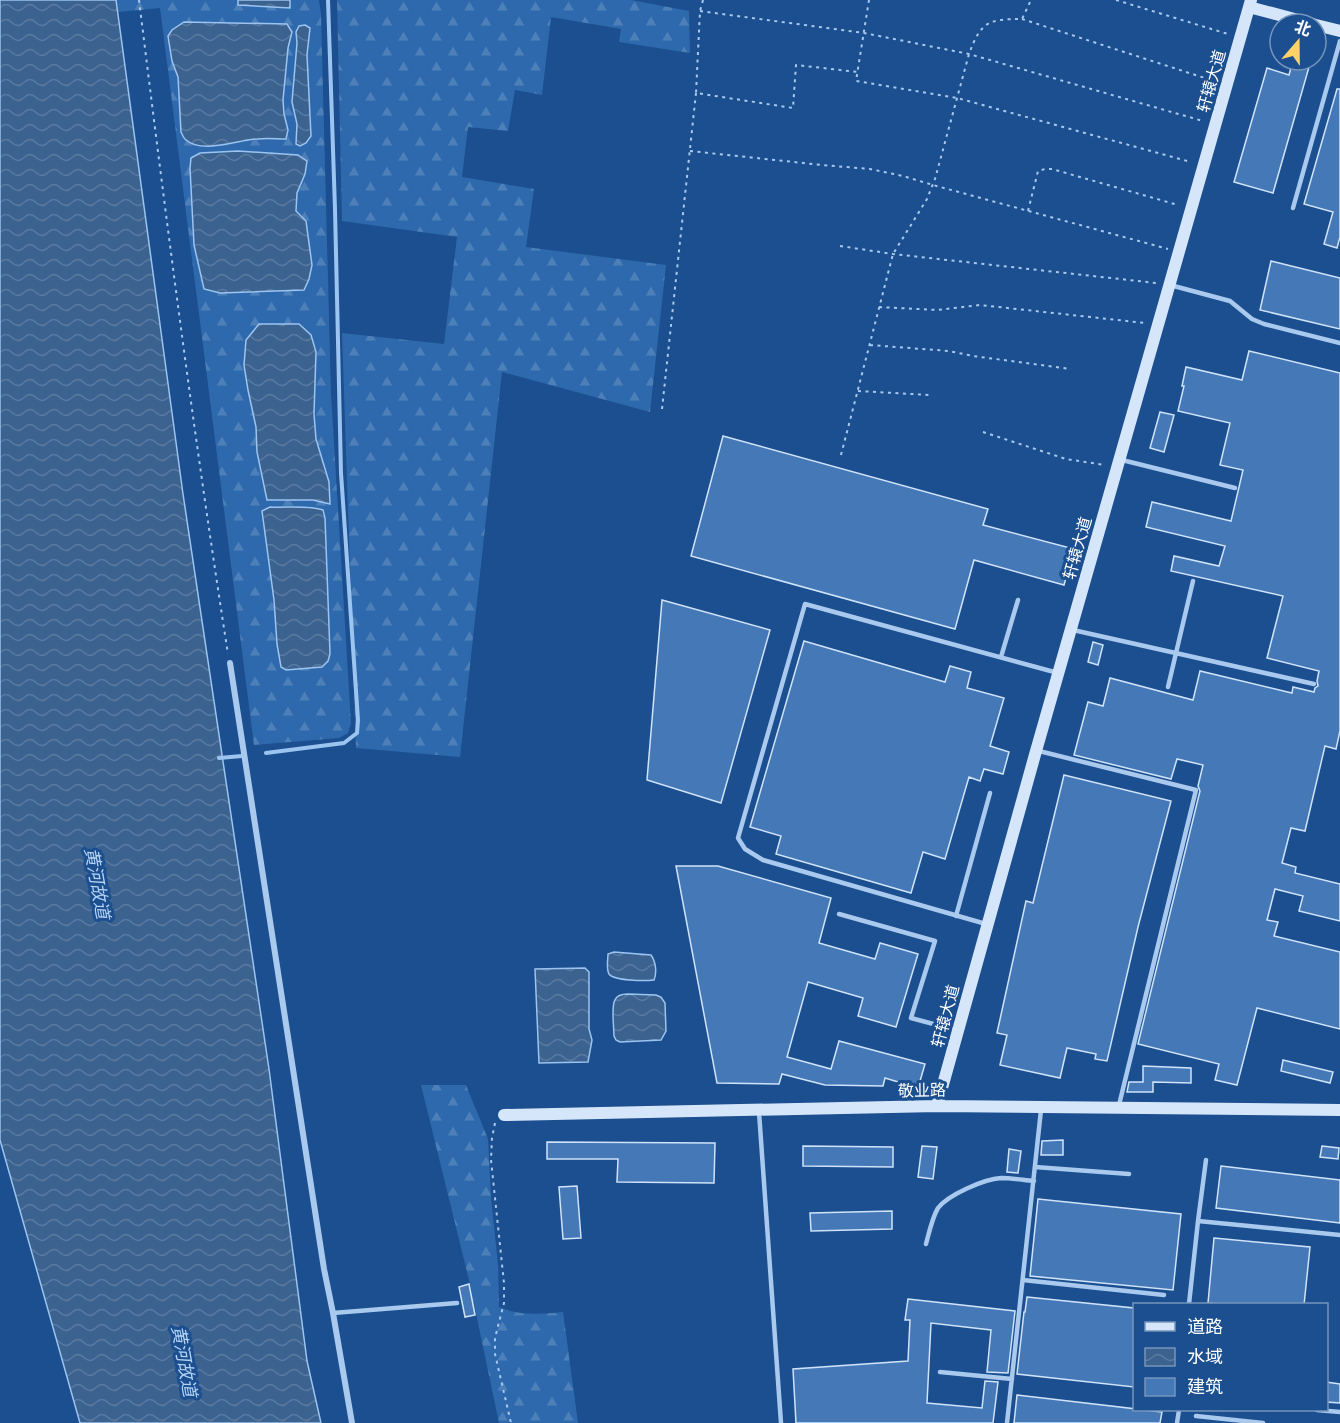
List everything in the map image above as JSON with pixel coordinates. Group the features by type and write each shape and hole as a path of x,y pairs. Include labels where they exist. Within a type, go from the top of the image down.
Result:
{"street":[{"path":"1250,4 1276,12"},
{"name":"轩辕大道","path":"937,1106 1036,750 1250,4"},
{"path":"230,663 324,1269 352,1423"},
{"name":"敬业路","path":"504,1114 937,1106 1340,1110"}],"lane":[{"path":"1293,208 1340,41"},
{"path":"1170,285 1230,301 1252,319 1264,324 1340,343"},
{"path":"1118,463 1235,488"},
{"path":"1168,687 1193,581"},
{"path":"1001,657 1018,600"},
{"path":"988,925 763,860 745,849 738,838 805,604 1058,673"},
{"path":"1071,629 1314,684"},
{"path":"1036,750 1196,790 1118,1108"},
{"path":"956,916 990,793"},
{"path":"839,914 935,941 911,1018 958,1031"},
{"path":"1007,1423 1042,1107"},
{"path":"758,1109 782,1423"},
{"path":"1189,1303 1206,1160"},
{"path":"1035,1167 1129,1174"},
{"path":"926,1244 935,1214 946,1200 978,1184 1001,1178 1034,1181"},
{"path":"1198,1221 1340,1235"},
{"path":"1023,1280 1164,1295"},
{"path":"333,1313 457,1303"},
{"path":"940,1372 1012,1378"},
{"path":"1196,1416 1263,1423"}],"path":[{"path":"139,0 213,558 230,663"},
{"path":"662,409 696,93 700,11 703,0"},
{"path":"868,0 856,81 957,98 1204,166"},
{"path":"1023,19 1031,0"},
{"path":"1116,0 1240,38"},
{"path":"700,11 864,33 969,54 1215,125"},
{"path":"841,455 894,254 933,185 969,54 983,26 999,19 1023,19 1227,85"},
{"path":"696,93 793,108 796,65 858,72"},
{"path":"690,151 870,169 903,176 1179,252"},
{"path":"1028,211 1038,171 1045,169 1052,169 1191,209"},
{"path":"840,246 1170,285"},
{"path":"879,307 937,310 980,305 1158,325"},
{"path":"870,345 949,351 1071,369"},
{"path":"858,391 929,395"},
{"path":"983,432 1066,459 1118,463"},
{"path":"504,1114 495,1123 491,1160 504,1283 504,1303 495,1338 495,1354 511,1423"}],"green space":[{"path":"116,0 319,0 331,394 351,723 348,733 339,738 254,745 160,8 118,12"},
{"path":"337,0 631,0 689,11 690,53 619,42 621,29 551,17 542,95 515,90 508,131 468,127 462,177 534,189 526,247 666,265 650,412 502,372 460,757 356,748 342,333 444,344 457,237 342,221"},
{"path":"421,1085 466,1085 488,1139 499,1307 522,1313 563,1312 578,1423 499,1423 469,1280"}],"water":[{"name":"黄河故道","path":"0,0 116,0 183,494 269,1069 307,1361 321,1423 80,1423 0,1140"},
{"path":"238,0 290,0 290,8 238,5"},
{"path":"184,22 287,24 292,32 288,48 283,100 288,130 286,139 257,139 201,146 185,139 181,132 178,77 172,61 168,36 172,30"},
{"path":"305,25 310,28 307,55 311,136 306,143 300,146 296,144 297,124 292,102 296,32 299,26"},
{"path":"238,151 298,155 307,161 305,174 297,193 296,211 306,221 312,265 304,290 220,293 204,289 194,245 191,158 200,153"},
{"path":"259,324 299,324 311,335 316,352 314,414 316,439 329,482 330,504 313,500 267,500 244,365 246,340"},
{"path":"270,507 304,507 323,510 330,654 328,661 322,667 286,670 281,667 262,511"},
{"path":"614,952 651,955 656,967 654,980 630,980 609,974 608,954"},
{"path":"585,968 589,972 589,1029 592,1040 588,1062 539,1063 535,969"},
{"path":"628,994 661,997 665,1003 666,1031 661,1040 620,1042 616,1040 614,1003 619,996"}],"building":[{"path":"1267,68 1268,72 1289,75 1290,72 1308,72 1273,193 1234,182"},
{"path":"1337,89 1340,89 1340,237 1337,248 1324,244 1333,212 1304,204"},
{"path":"1271,261 1340,278 1340,329 1260,310"},
{"path":"1249,351 1340,373 1340,731 1336,749 1325,746 1305,831 1291,828 1282,863 1296,867 1295,873 1340,884 1340,921 1299,911 1303,896 1275,889 1267,920 1278,922 1274,936 1340,952 1340,1029 1257,1008 1237,1085 1215,1080 1219,1064 1138,1044 1200,791 1198,786 1203,765 1177,759 1171,779 1074,755 1088,702 1103,706 1110,678 1193,700 1200,671 1292,693 1293,687 1314,692 1318,686 1319,671 1267,658 1283,596 1171,571 1174,556 1219,566 1225,546 1146,527 1152,502 1231,521 1243,470 1220,465 1230,423 1178,411 1186,367 1242,380"},
{"path":"1160,412 1174,415 1164,452 1150,448"},
{"path":"723,436 988,509 983,525 1074,549 1064,585 974,560 955,629 691,556"},
{"path":"662,600 770,630 721,803 647,780"},
{"path":"804,641 945,682 950,666 971,672 967,688 1004,698 990,746 1009,752 1003,774 984,769 980,781 969,777 945,859 923,852 911,893 776,854 781,836 750,827"},
{"path":"1093,642 1103,645 1098,665 1088,662"},
{"path":"1064,775 1171,801 1138,927 1107,1061 1095,1059 1096,1054 1067,1048 1060,1078 1000,1065 1007,1035 997,1033 1026,901 1033,903"},
{"path":"676,866 718,866 831,898 819,943 875,959 880,943 918,954 896,1027 858,1016 863,998 808,982 787,1057 831,1069 839,1041 925,1064 918,1088 885,1078 883,1086 825,1085 782,1074 779,1084 717,1083"},
{"path":"1283,1060 1333,1072 1330,1083 1281,1071"},
{"path":"1143,1066 1191,1068 1191,1083 1153,1082 1153,1092 1127,1092 1129,1082 1143,1082"},
{"path":"1063,1140 1063,1155 1041,1155 1042,1141"},
{"path":"547,1142 715,1143 714,1183 617,1182 618,1159 547,1159"},
{"path":"803,1146 893,1147 893,1167 803,1166"},
{"path":"922,1146 937,1147 933,1179 918,1177"},
{"path":"1322,1146 1339,1148 1338,1159 1320,1157"},
{"path":"1009,1149 1021,1151 1018,1173 1007,1172"},
{"path":"1221,1166 1340,1180 1340,1223 1216,1208"},
{"path":"577,1186 581,1238 563,1239 559,1187"},
{"path":"1038,1199 1181,1214 1173,1290 1030,1276"},
{"path":"892,1211 892,1229 811,1231 810,1213"},
{"path":"1214,1238 1310,1247 1304,1303 1208,1303"},
{"path":"469,1284 475,1315 465,1317 459,1287"},
{"path":"1027,1297 1133,1308 1133,1387 1017,1374"},
{"path":"908,1299 1015,1311 1008,1373 987,1372 991,1330 931,1323 927,1403 982,1408 985,1381 998,1382 993,1423 796,1423 793,1369 908,1361 910,1320 905,1320"},
{"path":"1328,1382 1340,1384 1340,1403 1328,1402"},
{"path":"1017,1395 1133,1409 1133,1411 1162,1412 1160,1423 1014,1423"}],"waterway":[{"path":"266,753 344,743 357,733 341,473 328,0"},
{"path":"219,758 242,756"}]}
